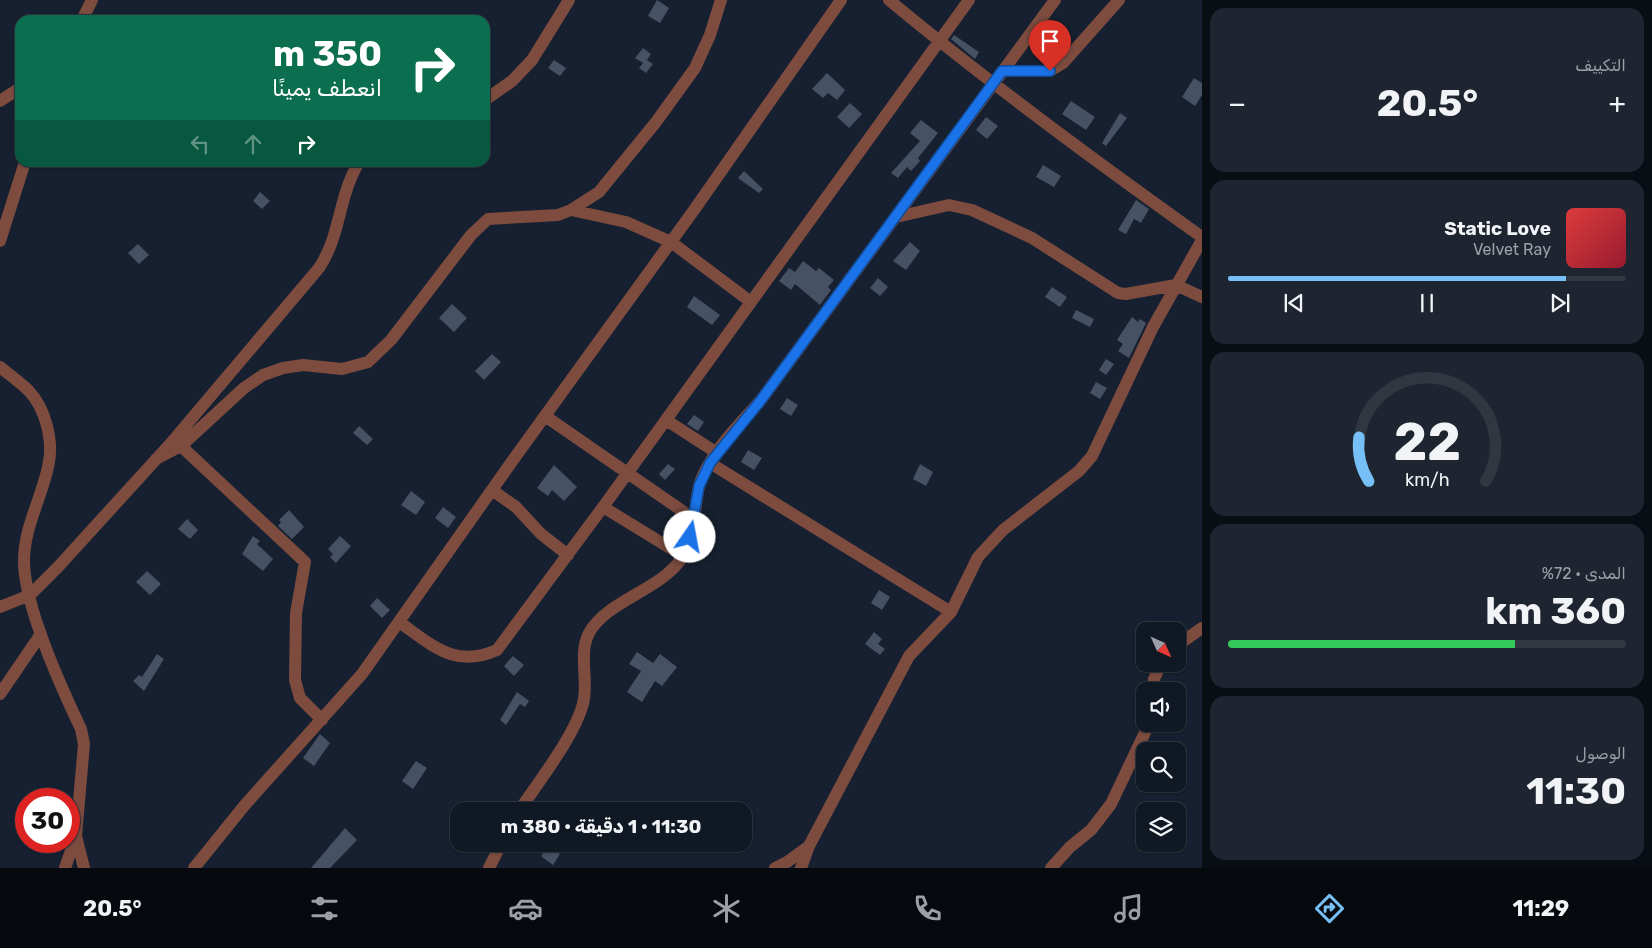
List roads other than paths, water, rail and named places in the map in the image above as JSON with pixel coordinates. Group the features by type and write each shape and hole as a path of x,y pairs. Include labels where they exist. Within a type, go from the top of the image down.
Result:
{"street":[{"path":"84,15 92,0"},
{"path":"490,96 512,81 532,60 569,0"},
{"path":"156,459 181,446 244,388 263,375 303,365 342,369 368,362 391,340 471,235 488,219 558,215 571,210 599,192 630,156 681,90 695,68 710,35 721,0"},
{"path":"194,868 244,806 362,674 671,242 841,0"},
{"path":"801,868 809,846 909,656 951,612 978,557 988,544 1079,471 1092,456 1153,326 1202,238 1091,158 889,0"},
{"path":"399,622 453,656 470,658 484,656 497,650 627,474 969,0"},
{"path":"525,802 572,729 582,706 585,693 584,651 590,630 610,611 647,588 683,556 694,519 699,486 714,458 761,400 1055,0"},
{"path":"1002,71 1050,71 1063,63 1119,0"},
{"path":"0,101 15,91"},
{"path":"0,242 23,167"},
{"path":"0,607 30,595 58,567 156,459 319,268 330,251 348,180 355,167"},
{"path":"896,217 949,205 972,210 1032,238 1118,293 1126,294 1176,286 1202,297"},
{"path":"571,210 626,222 671,242 751,302"},
{"path":"0,367 29,392 39,405 48,432 49,461 26,538 24,562 30,595 41,634 81,729 84,744 80,790"},
{"path":"545,416 694,519"},
{"path":"666,420 714,458 951,612"},
{"path":"181,446 305,562 296,612 295,680 300,698 322,720"},
{"path":"492,490 516,507 541,534 568,555"},
{"path":"603,507 683,556"},
{"path":"1186,639 1202,628"},
{"path":"0,694 41,634"},
{"path":"1051,868 1070,847 1091,830 1112,804 1145,732"},
{"path":"775,868 809,846"},
{"path":"80,852 84,868"},
{"path":"489,867 497,852"},
{"path":"65,868 70,853"}]}
